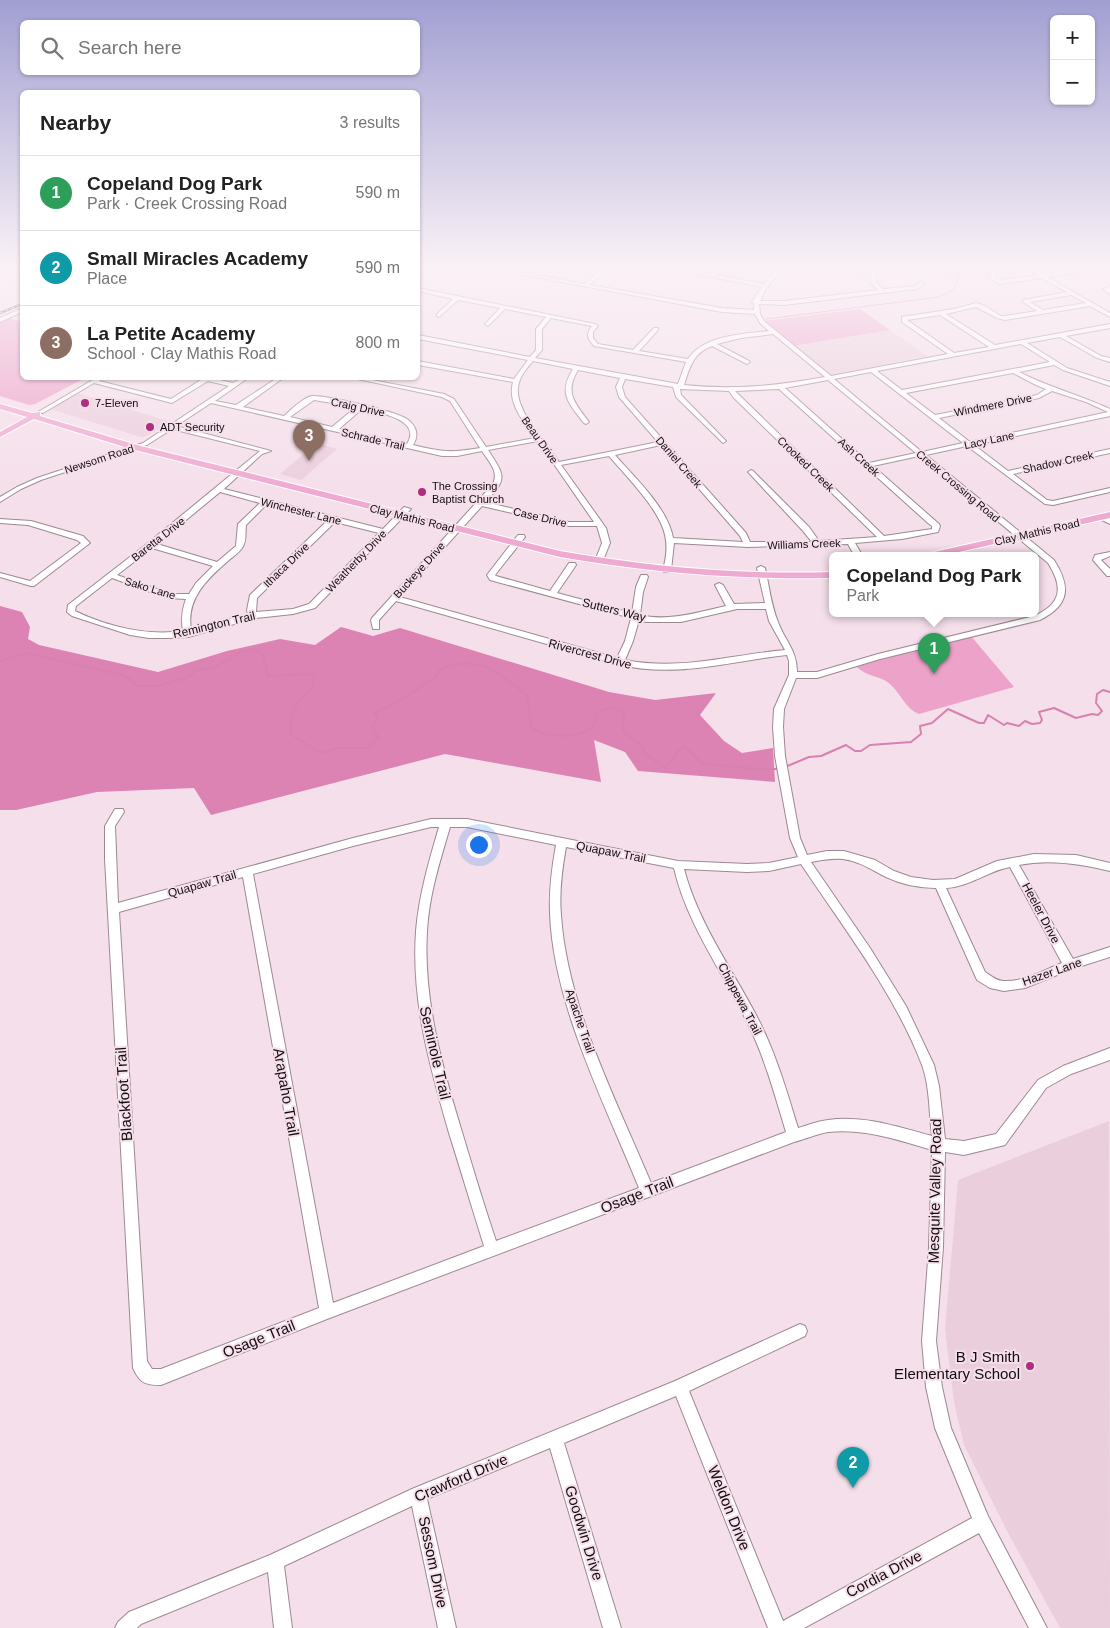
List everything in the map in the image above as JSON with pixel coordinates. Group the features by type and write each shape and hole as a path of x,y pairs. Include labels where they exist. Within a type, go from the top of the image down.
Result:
{"main road":[{"name":"Clay Mathis Road","path":"0,399 134,447 242,471"},
{"name":"Clay Mathis Road","path":"0,406 34,412 291,484 459,526 601,558 668,567 829,575"},
{"path":"0,428 34,412"},
{"path":"0,435 34,412"},
{"name":"Clay Mathis Road","path":"947,552 1108,519"},
{"name":"Clay Mathis Road","path":"988,552 1028,543 1108,519"},
{"name":"Clay Mathis Road","path":"762,572 829,567"}],"street":[{"path":"437,341 678,387 731,390 780,386 1028,341"},
{"path":"420,363 516,381 520,371 539,350 539,341"},
{"path":"592,341 593,344 690,361"},
{"path":"634,352 645,341"},
{"path":"723,441 678,396 678,387 690,361 698,351 713,344 728,341"},
{"name":"Creek Crossing Road","path":"784,341 1039,552"},
{"path":"934,341 953,355"},
{"path":"985,341 994,347"},
{"path":"1071,341 1096,355 1110,360"},
{"path":"1022,342 1073,372 1110,384"},
{"path":"713,344 747,362"},
{"path":"1096,355 1110,353"},
{"path":"902,392 1055,363"},
{"path":"576,368 569,381 568,394 572,404 586,422"},
{"path":"872,370 1040,500 1048,503 1110,490"},
{"path":"1014,371 1050,389 1088,401 1110,413"},
{"name":"Daniel Creek","path":"624,377 619,387 621,394 744,535 748,545"},
{"path":"34,412 89,380"},
{"path":"95,380 172,401 203,380"},
{"path":"214,380 234,385"},
{"name":"Newsom Road","path":"0,500 19,488 39,479 145,444 242,380"},
{"path":"238,407 277,380"},
{"name":"Buckeye Drive","path":"365,380 450,399 456,404 500,477 497,484 480,504 375,620 376,627"},
{"name":"Beau Drive","path":"516,381 514,391 517,404 539,439 600,524 606,539 601,558"},
{"name":"Ash Creek","path":"780,386 931,521 936,528"},
{"name":"Windmere Drive","path":"934,417 1039,396 1050,389"},
{"name":"Crooked Creek","path":"731,390 882,538"},
{"name":"Craig Drive","path":"285,418 312,398 359,408 404,419 414,434 414,439 409,447"},
{"name":"Schrade Trail","path":"209,401 447,454 539,439"},
{"path":"334,429 359,408"},
{"name":"Lacy Lane","path":"868,465 1110,413"},
{"name":"Baretta Drive","path":"71,609 72,605 242,471 252,466 257,458 268,452 170,427"},
{"path":"557,464 663,443"},
{"name":"Shadow Creek","path":"1006,473 1110,451"},
{"path":"611,454 662,519 670,540 668,567"},
{"path":"751,472 806,529 817,544"},
{"name":"Winchester Lane","path":"219,490 384,532"},
{"path":"188,634 185,626 185,617 190,597 208,575 239,547 241,542 240,529 246,518 265,502"},
{"name":"Case Drive","path":"480,504 569,524 600,524"},
{"name":"Weatherby Drive","path":"303,610 312,606 404,512"},
{"name":"Ithaca Drive","path":"253,616 251,610 253,597 333,520"},
{"path":"0,521 39,527 80,538 86,543 31,584 0,575"},
{"path":"30,534 39,527"},
{"name":"Williams Creek","path":"670,540 748,545 817,544 882,538 934,530 936,528"},
{"name":"Sutters Way","path":"519,540 491,576 636,617 656,620 681,619 750,605 769,606"},
{"path":"850,542 856,552"},
{"path":"151,544 219,565"},
{"name":"Creek Crossing Road","path":"1039,552 1051,562 1062,579 1063,593 1060,601 1044,615 1039,616"},
{"path":"1110,554 1098,557 1097,560 1110,574"},
{"path":"552,594 572,566"},
{"name":"Mesquite Valley Road","path":"762,572 775,626 793,661 792,675 779,709 780,756 795,838 804,860 866,951 913,1030 928,1065 933,1086 939,1145 936,1247 930,1341 934,1387 946,1436 982,1522 1038,1628"},
{"name":"Sako Lane","path":"111,576 170,596 190,597"},
{"path":"620,662 630,642 636,617 637,595 644,576"},
{"path":"719,585 732,608"},
{"name":"Rivercrest Drive","path":"394,598 620,662 652,668 693,668 757,655 790,652"},
{"name":"Remington Trail","path":"71,609 74,614 138,635 167,637 188,634 253,616 280,611 303,610"},
{"name":"Creek Crossing Road","path":"792,675 817,675 878,657 1036,617"},
{"name":"Blackfoot Trail","path":"119,812 110,826 112,909 140,1361 141,1368 148,1377"},
{"name":"Quapaw Trail","path":"112,909 420,824 446,822 467,823 678,865 747,868 827,855 844,855 871,863 890,874 911,881 939,884 956,883 1012,861 1034,858 1076,860 1110,867"},
{"name":"Seminole Trail","path":"446,822 432,868 422,918 421,971 424,1004 428,1035 440,1083 492,1250"},
{"name":"Apache Trail","path":"561,843 557,868 556,915 570,996 590,1052 647,1191"},
{"name":"Heeler Drive","path":"1012,861 1070,964"},
{"name":"Chippewa Trail","path":"678,865 681,881 701,925 762,1040 794,1136"},
{"name":"Arapaho Trail","path":"246,872 327,1312"},
{"name":"Hazer Lane","path":"939,884 981,976 994,984 1004,986 1025,983 1070,964 1110,952"},
{"name":"Osage Trail","path":"148,1377 161,1378 327,1312 794,1136 826,1126 859,1125 897,1132 939,1145 964,1148 1000,1140 1042,1084 1067,1070 1110,1054"},
{"name":"Crawford Drive","path":"124,1628 135,1618 275,1561 418,1495 680,1387 800,1331"},
{"name":"Weldon Drive","path":"680,1387 777,1628"},
{"name":"Goodwin Drive","path":"555,1438 612,1628"},
{"name":"Sessom Drive","path":"418,1495 448,1628"},
{"name":"Cordia Drive","path":"787,1628 982,1522"},
{"path":"275,1561 284,1628"}],"shaded area":[{"path":"0,341 20,341 20,380 81,380 35,404 29,405 0,396"},
{"path":"787,341 823,341 793,346"},
{"path":"823,341 906,341 927,356 832,375 827,374 793,346"},
{"path":"76,393 171,422 147,436 141,437 53,410 53,407"},
{"path":"317,443 337,449 301,480 280,474"},
{"path":"0,606 22,612 30,627 28,639 39,645 158,672 227,651 280,639 315,645 341,627 373,636 400,628 609,692 655,700 716,693 700,715 724,741 742,753 773,748 775,782 638,771 625,752 594,740 601,782 445,754 211,815 194,788 97,792 16,810 0,810"},
{"path":"971,636 1014,687 919,714 907,706 888,682 865,672 855,665"},
{"name":"B J Smith Elementary School","path":"1109,1121 1110,1628 1060,1628 1008,1533 964,1445 954,1402 945,1329 958,1180"}],"waterway":[{"path":"0,661 26,653 118,674 129,678 138,686 158,686 189,677 196,670 213,668 241,652 254,649 263,655 268,676 310,674 314,676 313,686 294,709 290,734 321,753 337,748 368,748 379,737 372,728 378,718 374,713 413,692 436,677 443,668 473,664 483,666 501,675 527,695 531,727 545,734 564,736 584,732 591,728 595,722 595,714 602,710 614,708 624,715 623,732 643,747 644,753 665,768 684,746 702,763 754,769 778,769"},
{"path":"785,767 809,757 821,756 846,745 855,751 861,751 870,745 911,742 921,734 920,726 932,723 948,709 979,723 984,723 988,715 1004,725 1007,723 1019,726 1025,721 1032,724 1040,723 1042,720 1039,712 1054,708 1076,718 1092,714 1098,715 1102,711 1096,703 1097,694 1103,690 1110,692"}],"place":[{"name":"7-Eleven","path":"85,403"},
{"name":"ADT Security","path":"150,427"},
{"name":"La Petite Academy","path":"309,461"},
{"name":"The Crossing Baptist Church","path":"422,492"},
{"name":"Copeland Dog Park","path":"934,674"},
{"name":"B J Smith Elementary School","path":"1030,1366"},
{"name":"Small Miracles Academy","path":"853,1488"}]}
